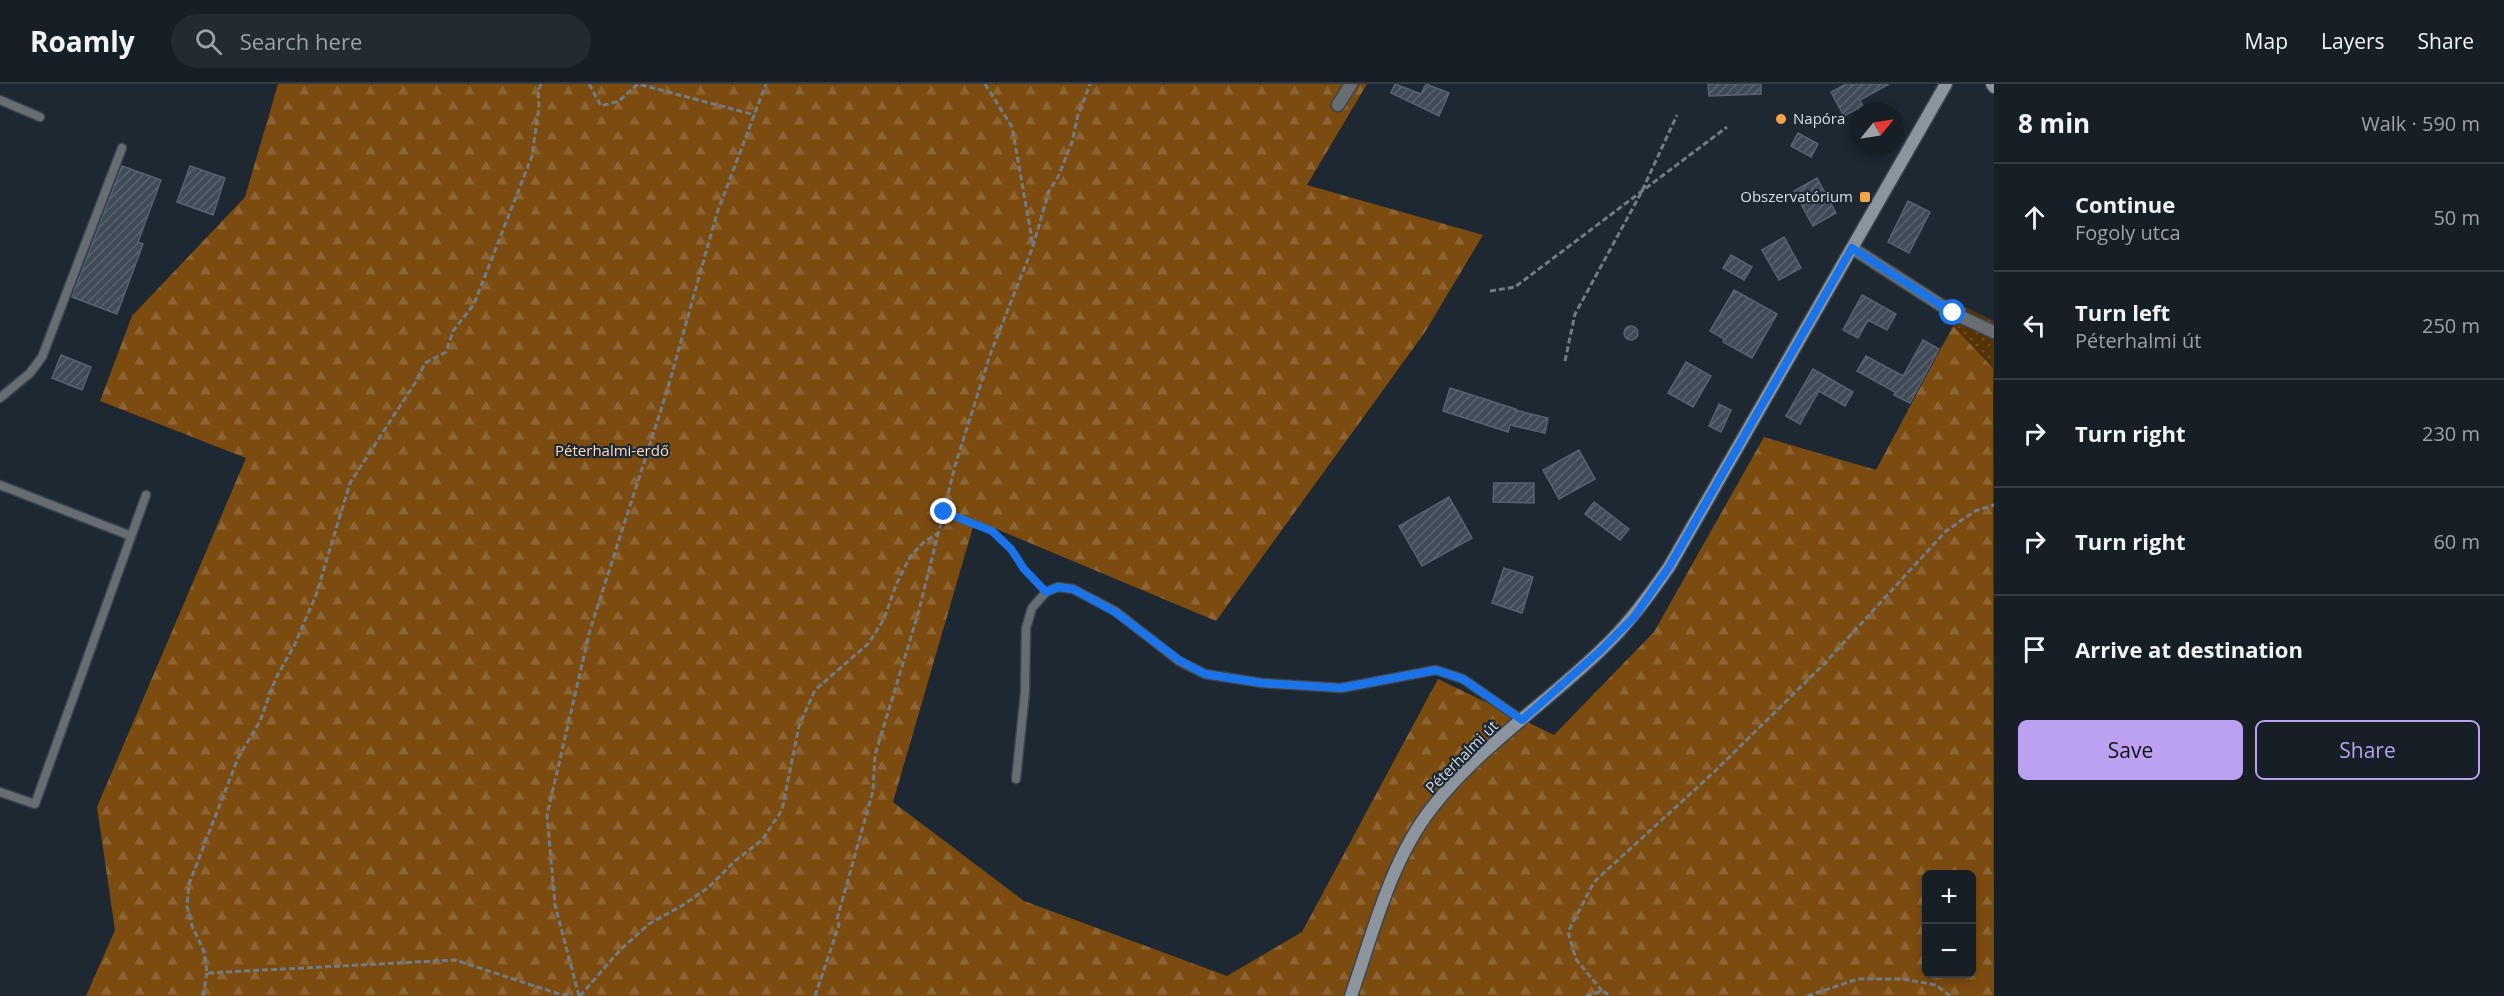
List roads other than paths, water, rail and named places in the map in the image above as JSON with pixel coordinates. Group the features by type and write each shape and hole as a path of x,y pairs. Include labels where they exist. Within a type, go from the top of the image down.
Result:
{"street":[{"path":"1338,105 1351,84"},
{"name":"Péterhalmi út","path":"1350,996 1406,844 1431,808 1462,774 1600,651 1634,617 1657,584 1946,84"},
{"path":"1852,248 1953,313 1994,332"}],"lane":[{"path":"0,100 40,117"},
{"path":"0,398 30,373 42,357 122,148"},
{"path":"0,485 131,536"},
{"path":"0,792 35,804 146,495"},
{"path":"1016,779 1025,692 1026,628 1032,608 1046,592 1058,587 1073,589 1115,612 1179,660 1205,674 1262,683 1341,688 1436,670 1463,679 1522,720"}],"place":[{"name":"Napóra","path":"1781,119"},
{"name":"Obszervatórium","path":"1865,197"}],"park label":[{"name":"Péterhalmi-erdő","path":"612,451"}]}
